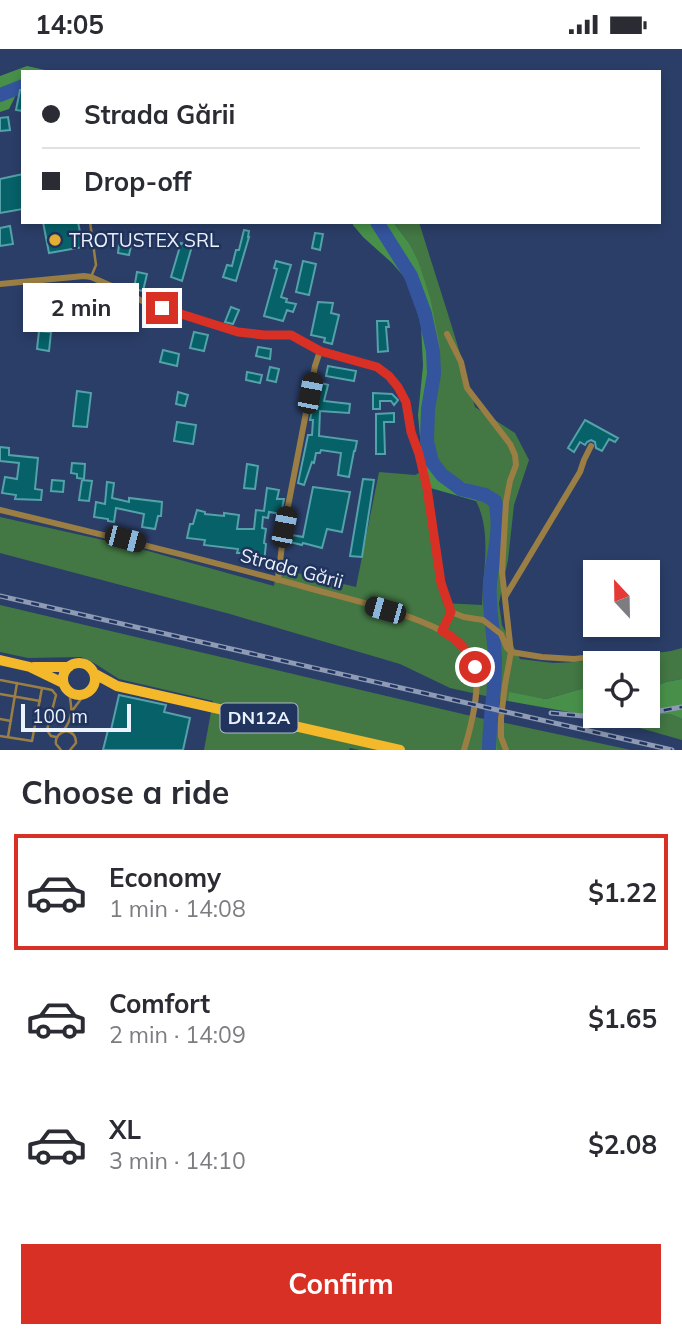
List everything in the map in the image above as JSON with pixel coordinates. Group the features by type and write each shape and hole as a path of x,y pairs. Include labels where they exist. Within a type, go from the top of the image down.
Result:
{"main road":[{"path":"0,660 30,667 69,667"},
{"path":"66,687 63,676 69,667 76,663 86,664 95,674 117,686"},
{"path":"30,667 75,695 117,686"},
{"path":"88,692 95,682 95,674"},
{"name":"DN12A","path":"117,686 400,750"}],"street":[{"path":"0,284 91,277 142,301 238,332 291,335 320,351 377,367 389,376 406,402 411,432 427,488 441,583 451,612 442,631"},
{"path":"447,334 461,362 467,388 510,443 516,465 506,502 502,572 511,652 501,718 501,737 506,750"},
{"path":"278,580 287,514 320,351"},
{"path":"504,599 580,472 592,446"},
{"name":"Strada Gării","path":"0,510 125,539 278,580 385,610 442,631 466,651 475,667 473,716 464,750"},
{"path":"451,612 483,620 501,634 511,652 583,659"}],"lane":[{"path":"90,224 96,265 91,277"},
{"path":"0,680 52,690 56,695 47,730 51,736 57,737"},
{"path":"8,737 17,683"},
{"path":"66,687 72,711 70,723 76,738 71,750"},
{"path":"0,736 32,741 42,688"},
{"path":"72,711 88,692"},
{"path":"0,694 40,701"},
{"path":"0,719 11,721"},
{"path":"61,750 56,744 57,737 70,723"},
{"path":"62,732 69,731 73,734"}],"green space":[{"path":"27,66 45,70 21,70 21,93 16,95 9,109 0,112 0,76"},
{"path":"395,224 420,224 475,407 515,433 529,460 514,505 508,560 499,603 502,625 520,659 553,663 583,662 583,689 546,699 510,693 508,701 450,688 400,664 230,614 0,553 0,517 130,546 274,586 276,568 356,587 379,472 415,475 423,471 443,603 482,605 485,539 476,501 478,499 440,467 431,438 435,404 430,297 409,243"},
{"path":"395,224 418,261 430,297 440,348 431,438 435,456 440,467 450,477 478,487 476,501 427,487 418,415 423,366 421,325 413,296 406,279 353,225"},
{"path":"0,605 484,719 484,750 204,750 213,701 119,679 81,657 28,658 0,652"},
{"path":"682,648 682,679 660,684 660,653"},
{"path":"682,679 682,719 670,714 660,715 660,684"},
{"path":"583,689 583,714 508,701 509,692 546,699"},
{"path":"670,714 682,719 682,740 640,728 660,728 660,715"},
{"path":"484,719 496,721 497,750 484,750"},
{"path":"496,721 631,750 497,750"}],"building":[{"path":"20,90 21,90 21,111 16,110"},
{"path":"8,117 10,130 0,131 0,118"},
{"path":"21,174 21,209 0,213 0,179"},
{"path":"43,224 78,224 83,247 49,253"},
{"path":"10,226 13,244 0,246 0,228"},
{"path":"244,230 249,231 249,237 236,281 223,277 227,265 232,266"},
{"path":"315,233 323,234 320,250 312,248"},
{"path":"181,243 192,246 182,281 171,277"},
{"path":"119,245 131,246 129,255 118,253"},
{"path":"276,261 291,265 281,297 287,299 286,302 296,304 293,312 287,310 283,321 264,316 277,269 274,268"},
{"path":"303,261 316,264 309,295 296,292"},
{"path":"137,272 147,274 143,291 134,289"},
{"path":"318,302 333,303 331,313 339,315 332,344 324,342 325,338 311,335"},
{"path":"231,307 239,310 233,324 225,322"},
{"path":"377,321 388,321 388,351 378,352"},
{"path":"39,331 51,332 49,351 37,349"},
{"path":"194,332 208,335 204,351 190,348"},
{"path":"258,347 271,349 270,359 256,356"},
{"path":"163,350 179,354 177,366 160,362"},
{"path":"328,366 356,371 354,381 326,376"},
{"path":"270,367 279,369 276,382 267,380"},
{"path":"247,372 262,375 260,383 246,380"},
{"path":"318,382 328,385 324,401 350,404 349,413 320,411 319,436 357,441 349,477 338,475 341,453 321,450 316,453 304,485 298,483 308,435 312,435 313,420 310,420"},
{"path":"77,391 91,393 87,427 73,426"},
{"path":"178,392 188,395 185,406 176,404"},
{"path":"373,393 392,394 398,400 394,405 391,401 380,401 380,409 373,409"},
{"path":"394,413 394,422 384,422 385,454 376,454 376,414"},
{"path":"585,420 618,438 615,442 609,439 602,451 596,448 595,442 591,440 585,445 580,442 574,452 568,448"},
{"path":"177,422 196,425 193,444 174,441"},
{"path":"0,447 9,448 9,455 38,458 35,489 42,490 41,500 15,499 16,495 2,493 5,477 17,479 19,463 0,461"},
{"path":"72,463 85,464 84,479 71,473"},
{"path":"247,464 258,466 255,489 244,488"},
{"path":"363,479 374,480 362,557 350,556"},
{"path":"52,480 64,481 63,492 51,491"},
{"path":"82,480 92,481 89,501 79,500"},
{"path":"107,482 114,483 112,498 129,502 129,498 162,502 161,516 158,516 155,529 142,527 144,514 116,508 114,522 94,517 96,502 105,504"},
{"path":"313,487 350,492 342,532 327,529 322,548 290,542 292,535 303,537"},
{"path":"267,488 279,490 277,499 284,499 281,514 269,512 268,518 263,517 262,528 266,529 264,562 257,561 258,553 237,553 238,549 204,545 205,540 187,538 197,510 205,514 239,515 237,529 254,529 256,510 264,511"},
{"path":"119,695 166,705 164,712 190,718 183,750 103,750"}],"waterway":[{"path":"0,95 21,87"},
{"path":"378,224 411,276 425,314 433,351 434,374 428,409 427,441 432,462 442,475 461,489 485,495 495,501 497,532 490,582 495,670 489,750"}],"railway":[{"path":"0,596 672,750"},
{"path":"660,711 682,707"},
{"path":"551,713 583,716"}],"place":[{"name":"TROTUSTEX SRL","path":"55,240"}],"route":[{"path":"162,308 238,332 291,335 320,351 377,367 389,376 406,402 407,418 424,471 441,583 451,612 442,631 466,651 475,667"}]}
